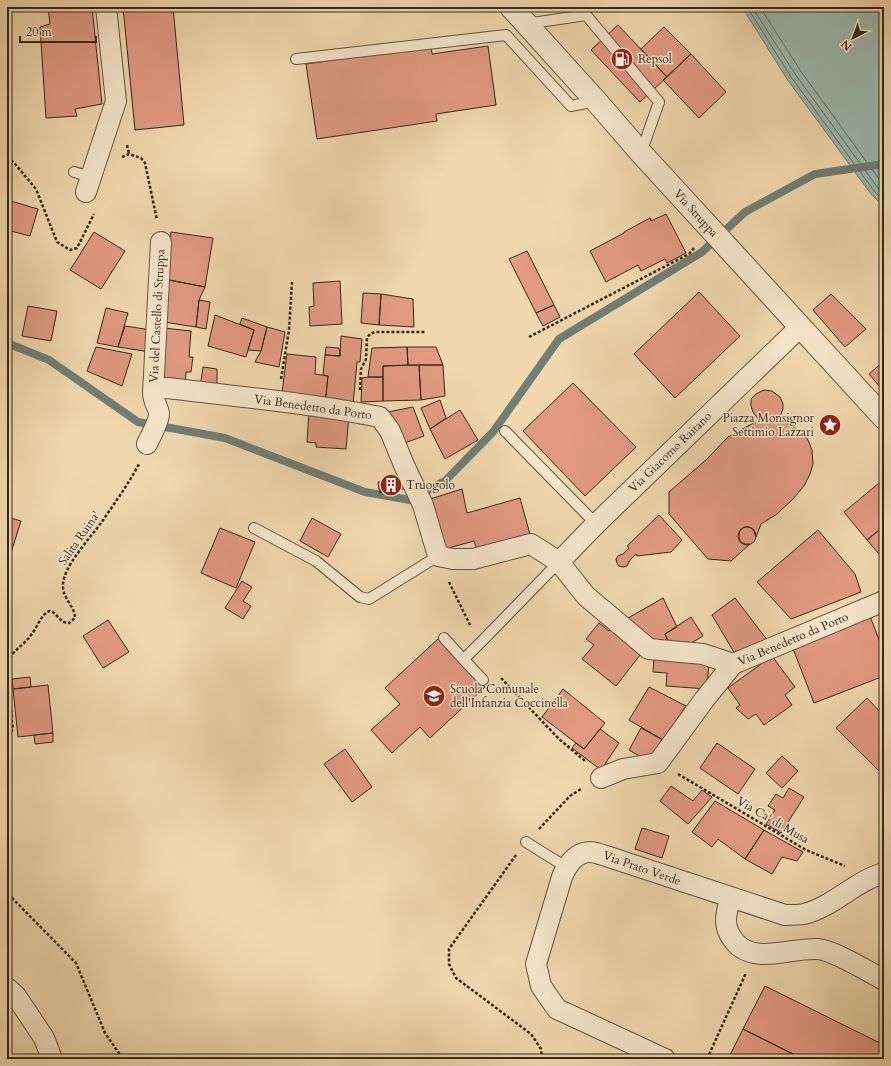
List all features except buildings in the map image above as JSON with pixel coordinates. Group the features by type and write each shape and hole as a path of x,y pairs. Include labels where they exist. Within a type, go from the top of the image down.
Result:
{"street":[{"path":"84,181 116,101 106,7"},
{"name":"Via Struppa","path":"511,7 641,153 884,418"},
{"name":"Via del Castello di Struppa","path":"154,389 161,242"},
{"name":"Via Giacomo Raitano","path":"559,562 596,524 800,327"},
{"name":"Via Benedetto da Porto","path":"154,389 168,388 277,401 342,409 380,416 390,431 423,505 438,556 453,559 473,559 531,544 559,562 586,596 650,649 703,654 734,664 884,601"},
{"path":"147,444 159,415 158,409 153,401 154,389"},
{"path":"601,778 623,769 658,763 704,700 734,664"},
{"name":"Via Prato Verde","path":"566,867 573,859 590,852 785,915 804,914 822,907 878,874"},
{"path":"566,867 536,964 541,986 557,1009 665,1059"},
{"path":"730,898 725,919 728,931 740,948 748,952 767,954 819,949 834,954 884,980"},
{"path":"7,988 16,996 44,1038 52,1059"}],"lane":[{"path":"526,24 586,15 659,102 641,153"},
{"path":"296,59 506,35 571,106 596,101"},
{"path":"505,432 596,524"},
{"path":"254,528 316,561 360,597 369,599 438,556"},
{"path":"465,657 559,562"},
{"path":"444,638 465,657 483,680"},
{"path":"526,842 566,867"}],"path":[{"path":"529,337 689,254"},
{"path":"277,401 289,330 292,282"},
{"path":"358,412 361,369 366,359 367,338 370,334 375,332 426,332"},
{"name":"Salita Ruina'","path":"7,735 14,728 8,683 8,665 10,659 30,638 44,614 48,611 53,612 63,622 69,623 75,618 75,612 67,599 63,586 64,577 75,558 132,476 141,460 147,444"},
{"path":"438,556 445,575 471,628"},
{"path":"497,674 513,692 560,739 591,766 601,778 570,796 526,842 449,949 449,964 456,978 531,1034 541,1049 542,1059"},
{"name":"Via Ca' di Musa","path":"658,763 806,850 878,874"},
{"path":"7,896 12,898 76,963 105,1033 123,1059"},
{"path":"707,1059 748,969"}],"water":[{"path":"742,7 884,7 884,207 871,194 787,79"}],"waterway":[{"path":"7,343 49,360 138,422 225,438 365,492 410,500 445,481 493,432 559,339 702,252 745,212 815,174 884,164"}],"place":[{"name":"Repsol","path":"622,59"},
{"name":"Piazza Monsignor Settimio Lazzari","path":"830,425"},
{"name":"Truogolo","path":"391,485"},
{"name":"Scuola Comunale dell'Infanzia Coccinella","path":"434,696"}]}
